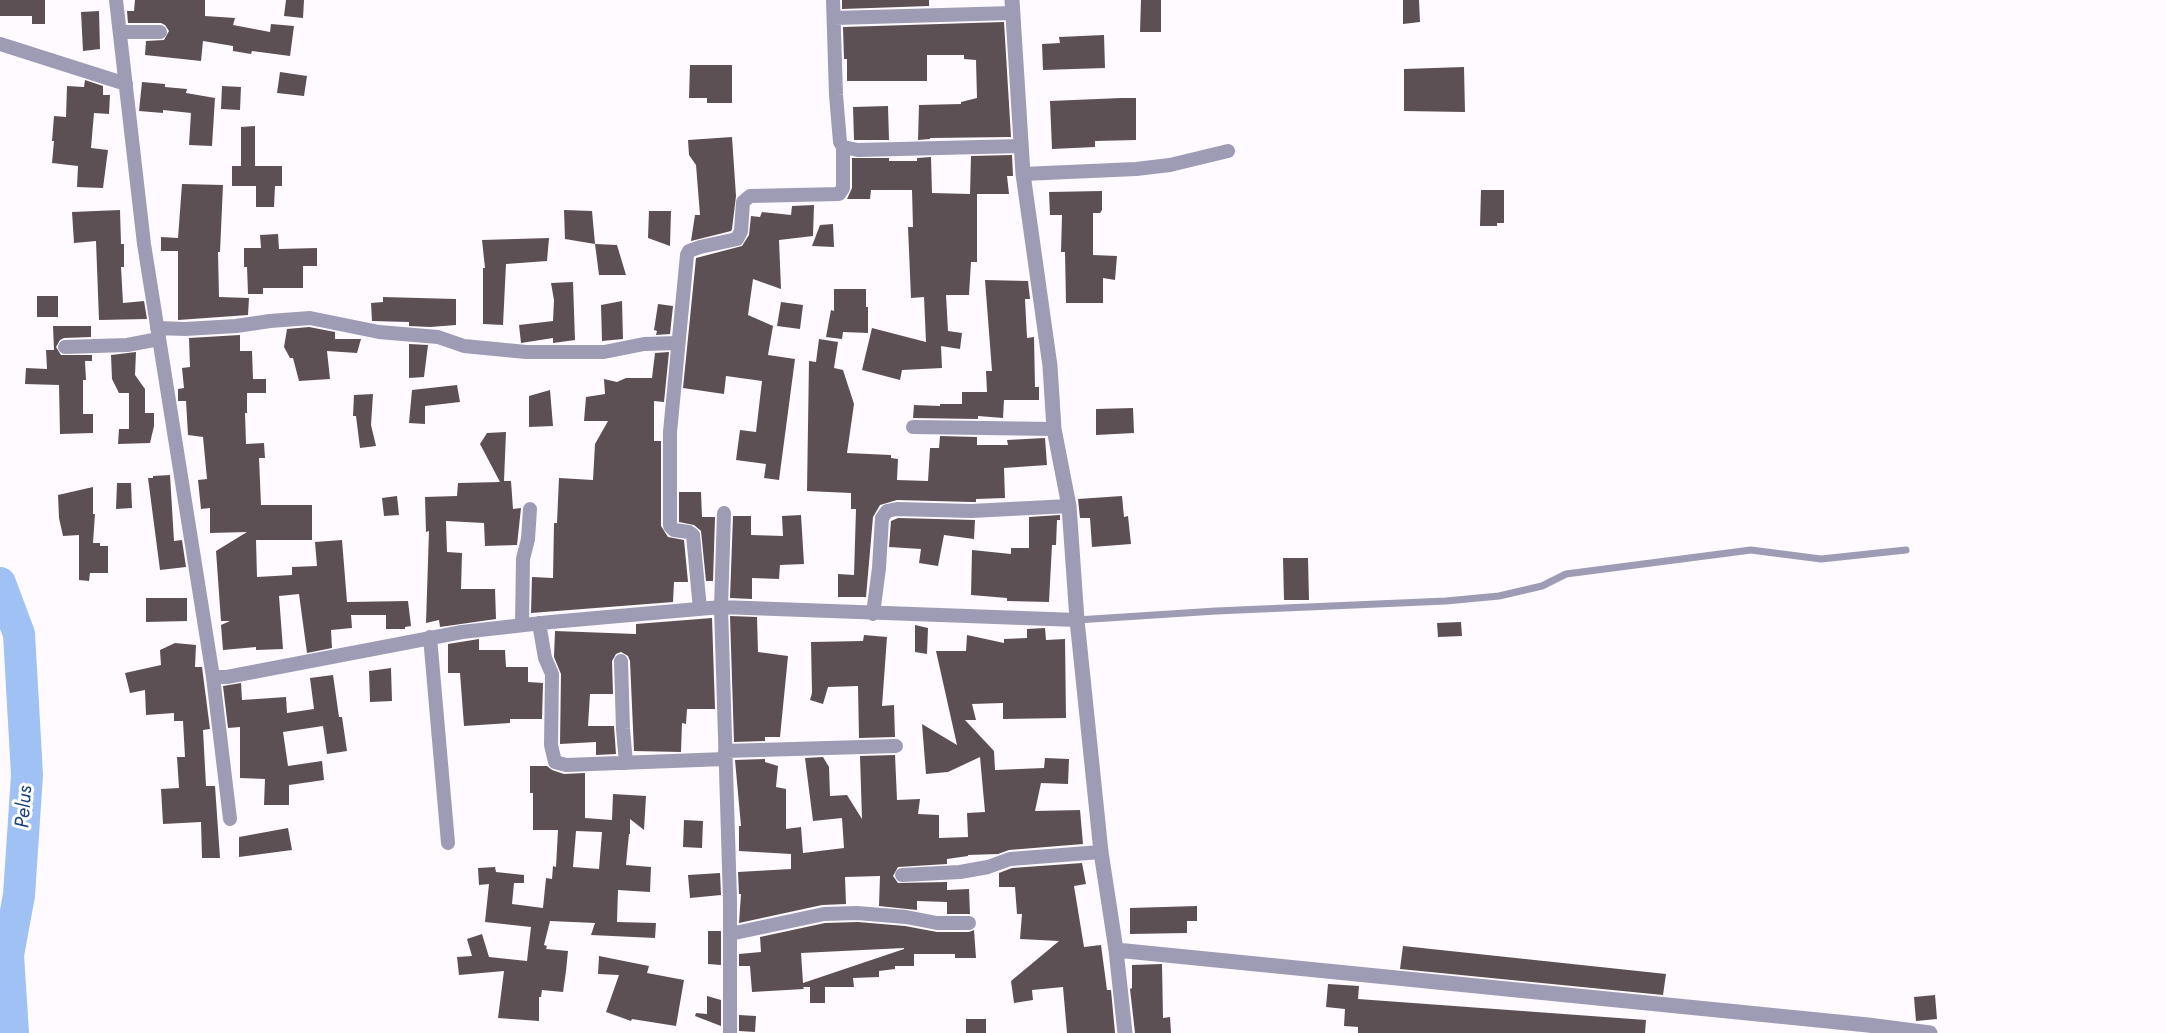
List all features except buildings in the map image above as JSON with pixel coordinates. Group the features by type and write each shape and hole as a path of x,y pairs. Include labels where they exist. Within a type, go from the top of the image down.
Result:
{"street":[{"path":"116,0 144,244 213,677 230,819"},
{"path":"700,609 693,535 689,532 674,530 670,526 670,432 686,259 689,252 700,247 737,239 741,231 743,202 750,196 839,194 843,188 843,147 840,142 836,95 833,0"},
{"path":"834,18 1012,6 1023,174 1050,366 1054,429 1069,506 1077,620 1101,852 1116,950 1125,1033"},
{"path":"120,32 160,32"},
{"path":"0,44 126,84"},
{"path":"843,147 858,150 1021,146"},
{"path":"1023,174 1136,170 1170,165 1228,151"},
{"path":"64,347 127,345 158,334 185,329 310,318 379,332 438,338 464,346 526,352 604,352 644,344 678,343"},
{"path":"913,427 1054,429"},
{"path":"873,614 882,519 886,511 897,508 971,511 1069,506"},
{"path":"522,625 523,559 531,509"},
{"path":"724,513 721,607 730,934 730,1033"},
{"path":"213,677 430,637 539,623 721,607 1077,620"},
{"path":"539,623 545,658 552,674 551,745 555,762 566,765 626,763 896,746"},
{"path":"430,637 448,843"},
{"path":"621,661 622,729 626,763"},
{"path":"902,875 960,872 988,867 1010,859 1101,852"},
{"path":"730,934 824,914 857,913 906,917 938,923 969,923"},
{"path":"1116,950 1930,1033"}],"lane":[{"path":"1077,620 1216,611 1446,601 1499,596 1542,586 1566,574 1752,550 1821,559 1906,550"}],"waterway":[{"name":"Pelus","path":"0,583 19,634 27,775 19,895 8,955 13,1033"}]}
